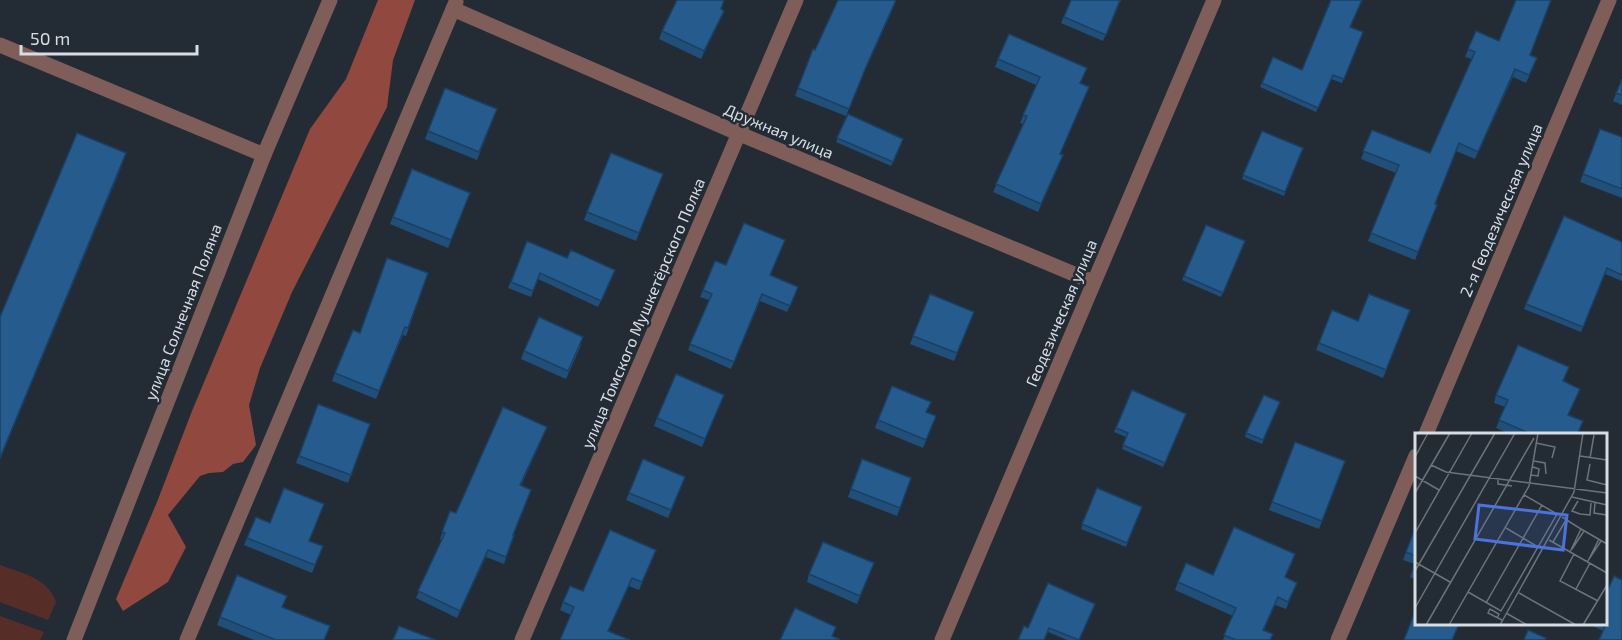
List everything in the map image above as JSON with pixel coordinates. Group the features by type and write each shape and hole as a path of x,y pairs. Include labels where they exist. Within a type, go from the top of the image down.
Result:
{"street":[{"name":"улица Солнечная Поляна","path":"74,640 264,155 330,0"},
{"name":"улица Томского Мушкетёрского Полка","path":"522,640 796,0"},
{"name":"Геодезическая улица","path":"942,640 1214,0"},
{"name":"2-я Геодезическая улица","path":"1427,433 1609,0"},
{"path":"187,640 455,5"},
{"name":"Дружная улица","path":"455,5 740,134 1093,282"},
{"path":"0,45 264,155"},
{"path":"1338,640 1415,458"}],"shaded area":[{"path":"378,0 415,0 393,60 387,107 292,292 260,368 249,405 256,445 243,462 233,464 223,472 200,476 168,515 186,547 168,582 123,611 116,599 192,411 310,129 346,79"},
{"path":"0,565 25,574 47,587 56,602 48,620 0,602"},
{"path":"0,616 44,632 40,640 0,640"}],"building":[{"path":"677,0 724,0 721,9 724,11 704,51 662,31"},
{"path":"838,0 896,0 849,109 798,88 813,49 815,50"},
{"path":"1071,0 1120,0 1106,35 1064,17"},
{"path":"1331,0 1362,0 1350,27 1363,32 1344,79 1333,75 1318,108 1262,83 1273,57 1302,70"},
{"path":"1516,0 1551,0 1530,55 1537,58 1529,75 1515,69 1478,152 1459,143 1418,252 1371,233 1399,165 1363,151 1372,130 1430,153 1475,52 1468,49 1476,31 1499,41"},
{"path":"1009,34 1087,68 1080,83 1089,87 1041,204 996,184 1027,116 1023,115 1040,77 998,59"},
{"path":"1622,79 1622,95 1616,93"},
{"path":"445,88 497,109 479,152 428,131"},
{"path":"848,114 903,139 893,162 837,138"},
{"path":"1600,129 1622,137 1622,189 1583,174"},
{"path":"1262,131 1303,148 1285,192 1243,175"},
{"path":"77,133 126,153 0,458 0,317"},
{"path":"611,153 663,174 639,233 587,212"},
{"path":"412,169 470,193 451,240 393,217"},
{"path":"1564,216 1622,242 1622,275 1607,268 1583,327 1526,304"},
{"path":"744,223 785,240 770,275 798,287 790,306 762,294 734,362 690,344 712,294 703,290 715,261 726,265"},
{"path":"1206,225 1245,241 1223,293 1184,276"},
{"path":"527,241 567,258 571,250 615,270 601,301 540,273 533,291 511,282"},
{"path":"387,258 428,273 408,328 405,327 379,391 335,373 353,330 360,333"},
{"path":"930,294 974,312 957,353 913,336"},
{"path":"1369,294 1410,310 1386,370 1319,343 1332,310 1358,321"},
{"path":"539,317 583,337 568,371 524,351"},
{"path":"1518,345 1569,367 1563,381 1580,389 1568,415 1583,421 1578,433 1528,433 1499,420 1508,400 1496,395"},
{"path":"676,374 724,395 705,439 657,418"},
{"path":"892,386 931,402 926,412 936,416 926,440 878,420"},
{"path":"1132,390 1186,414 1165,463 1123,445 1128,433 1116,428"},
{"path":"1264,395 1280,402 1263,440 1246,433"},
{"path":"318,404 370,424 351,475 299,456"},
{"path":"503,407 547,427 520,485 531,490 506,557 488,550 460,611 418,591 445,533 442,532 450,511 456,513"},
{"path":"1295,442 1345,461 1322,521 1272,502"},
{"path":"643,459 685,477 671,510 629,493"},
{"path":"862,459 911,478 900,508 851,489"},
{"path":"284,488 324,504 309,541 323,546 315,565 247,538 256,517 270,523"},
{"path":"1097,488 1142,507 1127,543 1082,524"},
{"path":"1234,527 1295,554 1285,577 1297,583 1288,602 1278,597 1263,630 1273,634 1270,640 1236,640 1224,635 1236,608 1178,582 1186,563 1213,575"},
{"path":"1415,529 1415,556 1406,552"},
{"path":"610,530 656,550 642,582 632,578 608,631 630,640 560,640 574,607 563,602 570,586 583,591"},
{"path":"823,542 874,563 860,596 809,574"},
{"path":"237,575 287,596 282,607 330,626 324,640 276,640 220,617"},
{"path":"1614,576 1622,580 1622,640 1599,640 1607,625 1607,592"},
{"path":"1048,583 1095,604 1079,640 1049,628 1044,640 1018,640 1024,626 1028,628"},
{"path":"795,608 836,627 832,636 839,640 780,640"},
{"path":"1415,612 1415,625 1459,625 1452,640 1404,640"},
{"path":"399,626 436,640 393,640"},
{"path":"1528,630 1546,638 1545,640 1524,640"}]}
